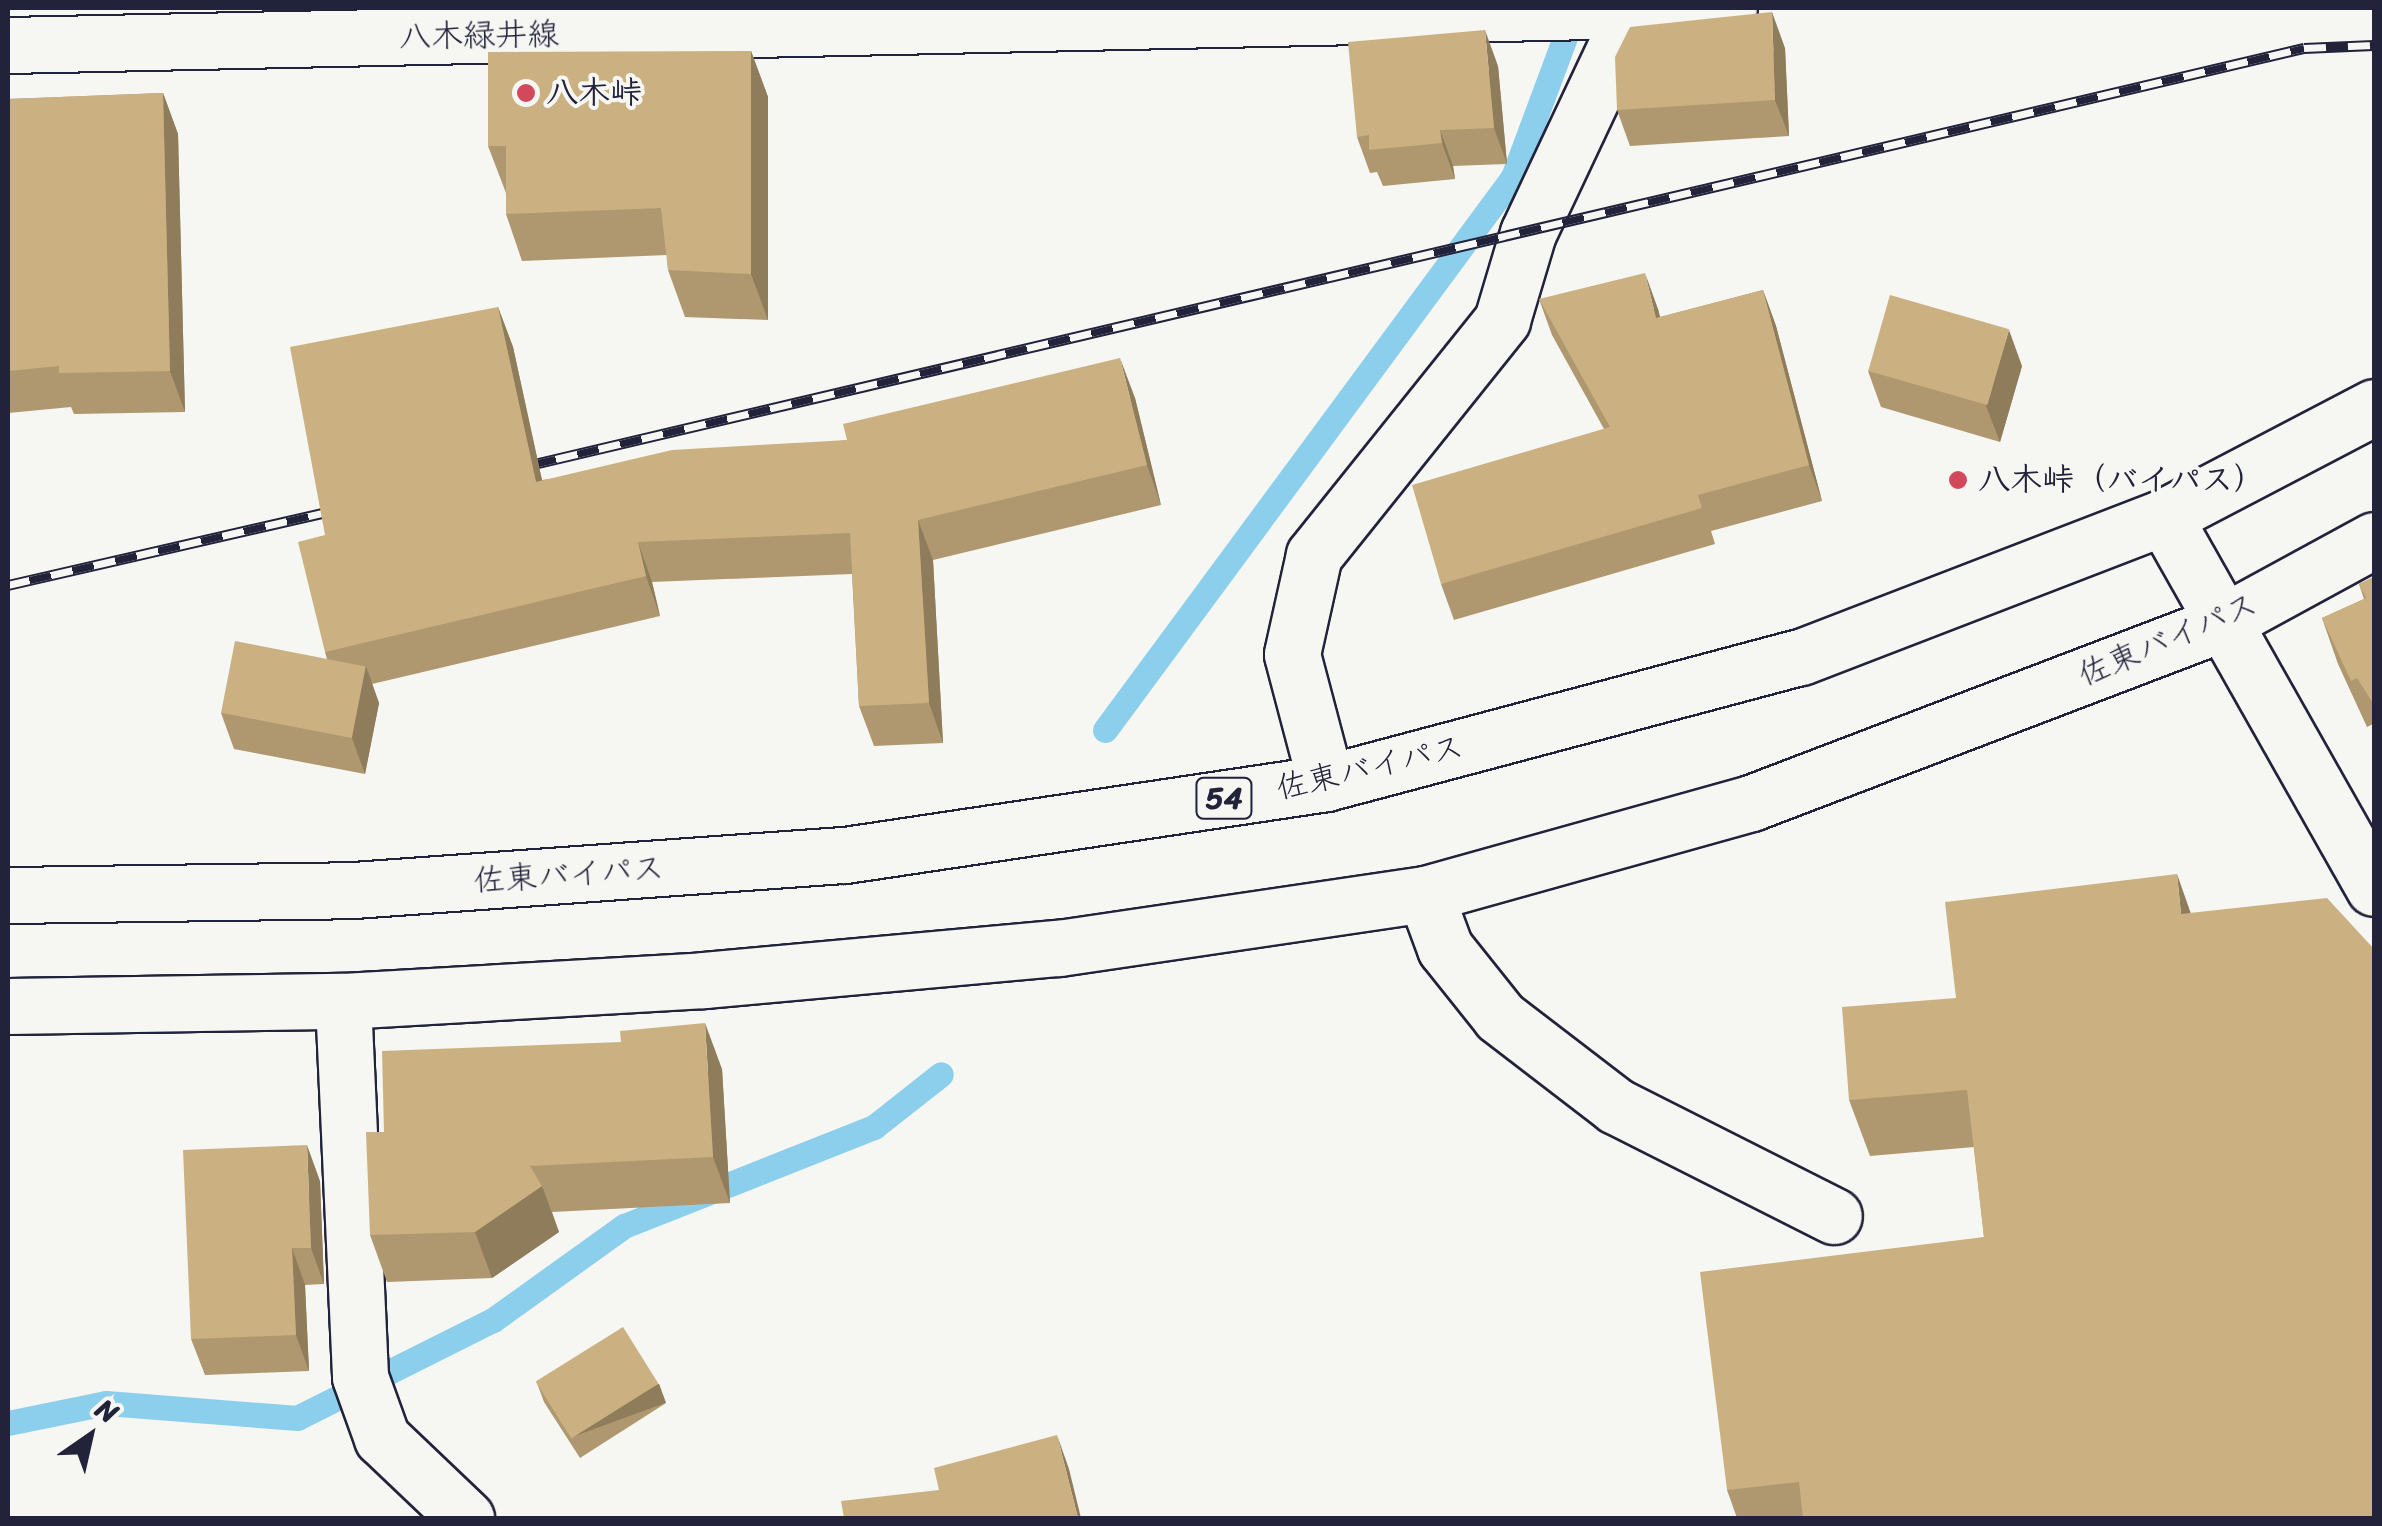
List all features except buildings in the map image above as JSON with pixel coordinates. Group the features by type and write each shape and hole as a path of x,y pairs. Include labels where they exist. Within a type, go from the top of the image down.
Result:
{"main road":[{"name":"八木緑井線","path":"8,45 393,23 1729,8"},
{"path":"1326,783 1292,654 1314,555 1502,320 1528,233 1634,11"},
{"name":"佐東バイパス","path":"8,895 354,890 845,855 1326,783 1801,657 2164,517 2374,407"},
{"path":"2164,517 2220,624 2374,888"},
{"name":"佐東バイパス","path":"8,1006 343,1001 704,980 1059,948 1425,894 1751,803 2220,624 2374,540"},
{"path":"1425,894 1445,948 1500,1017 1616,1106 1834,1216"},
{"path":"343,1001 360,1378 382,1438 466,1518"}],"waterway":[{"path":"1105,730 1513,177 1576,8"},
{"path":"8,1423 106,1403 297,1418 493,1320 624,1226 874,1127 941,1074"}],"railway":[{"path":"513,469 2304,48 2374,45"},
{"path":"8,585 348,507"}],"place":[{"name":"八木峠","path":"526,93"},
{"name":"八木峠（バイパス）","path":"1958,480"}]}
